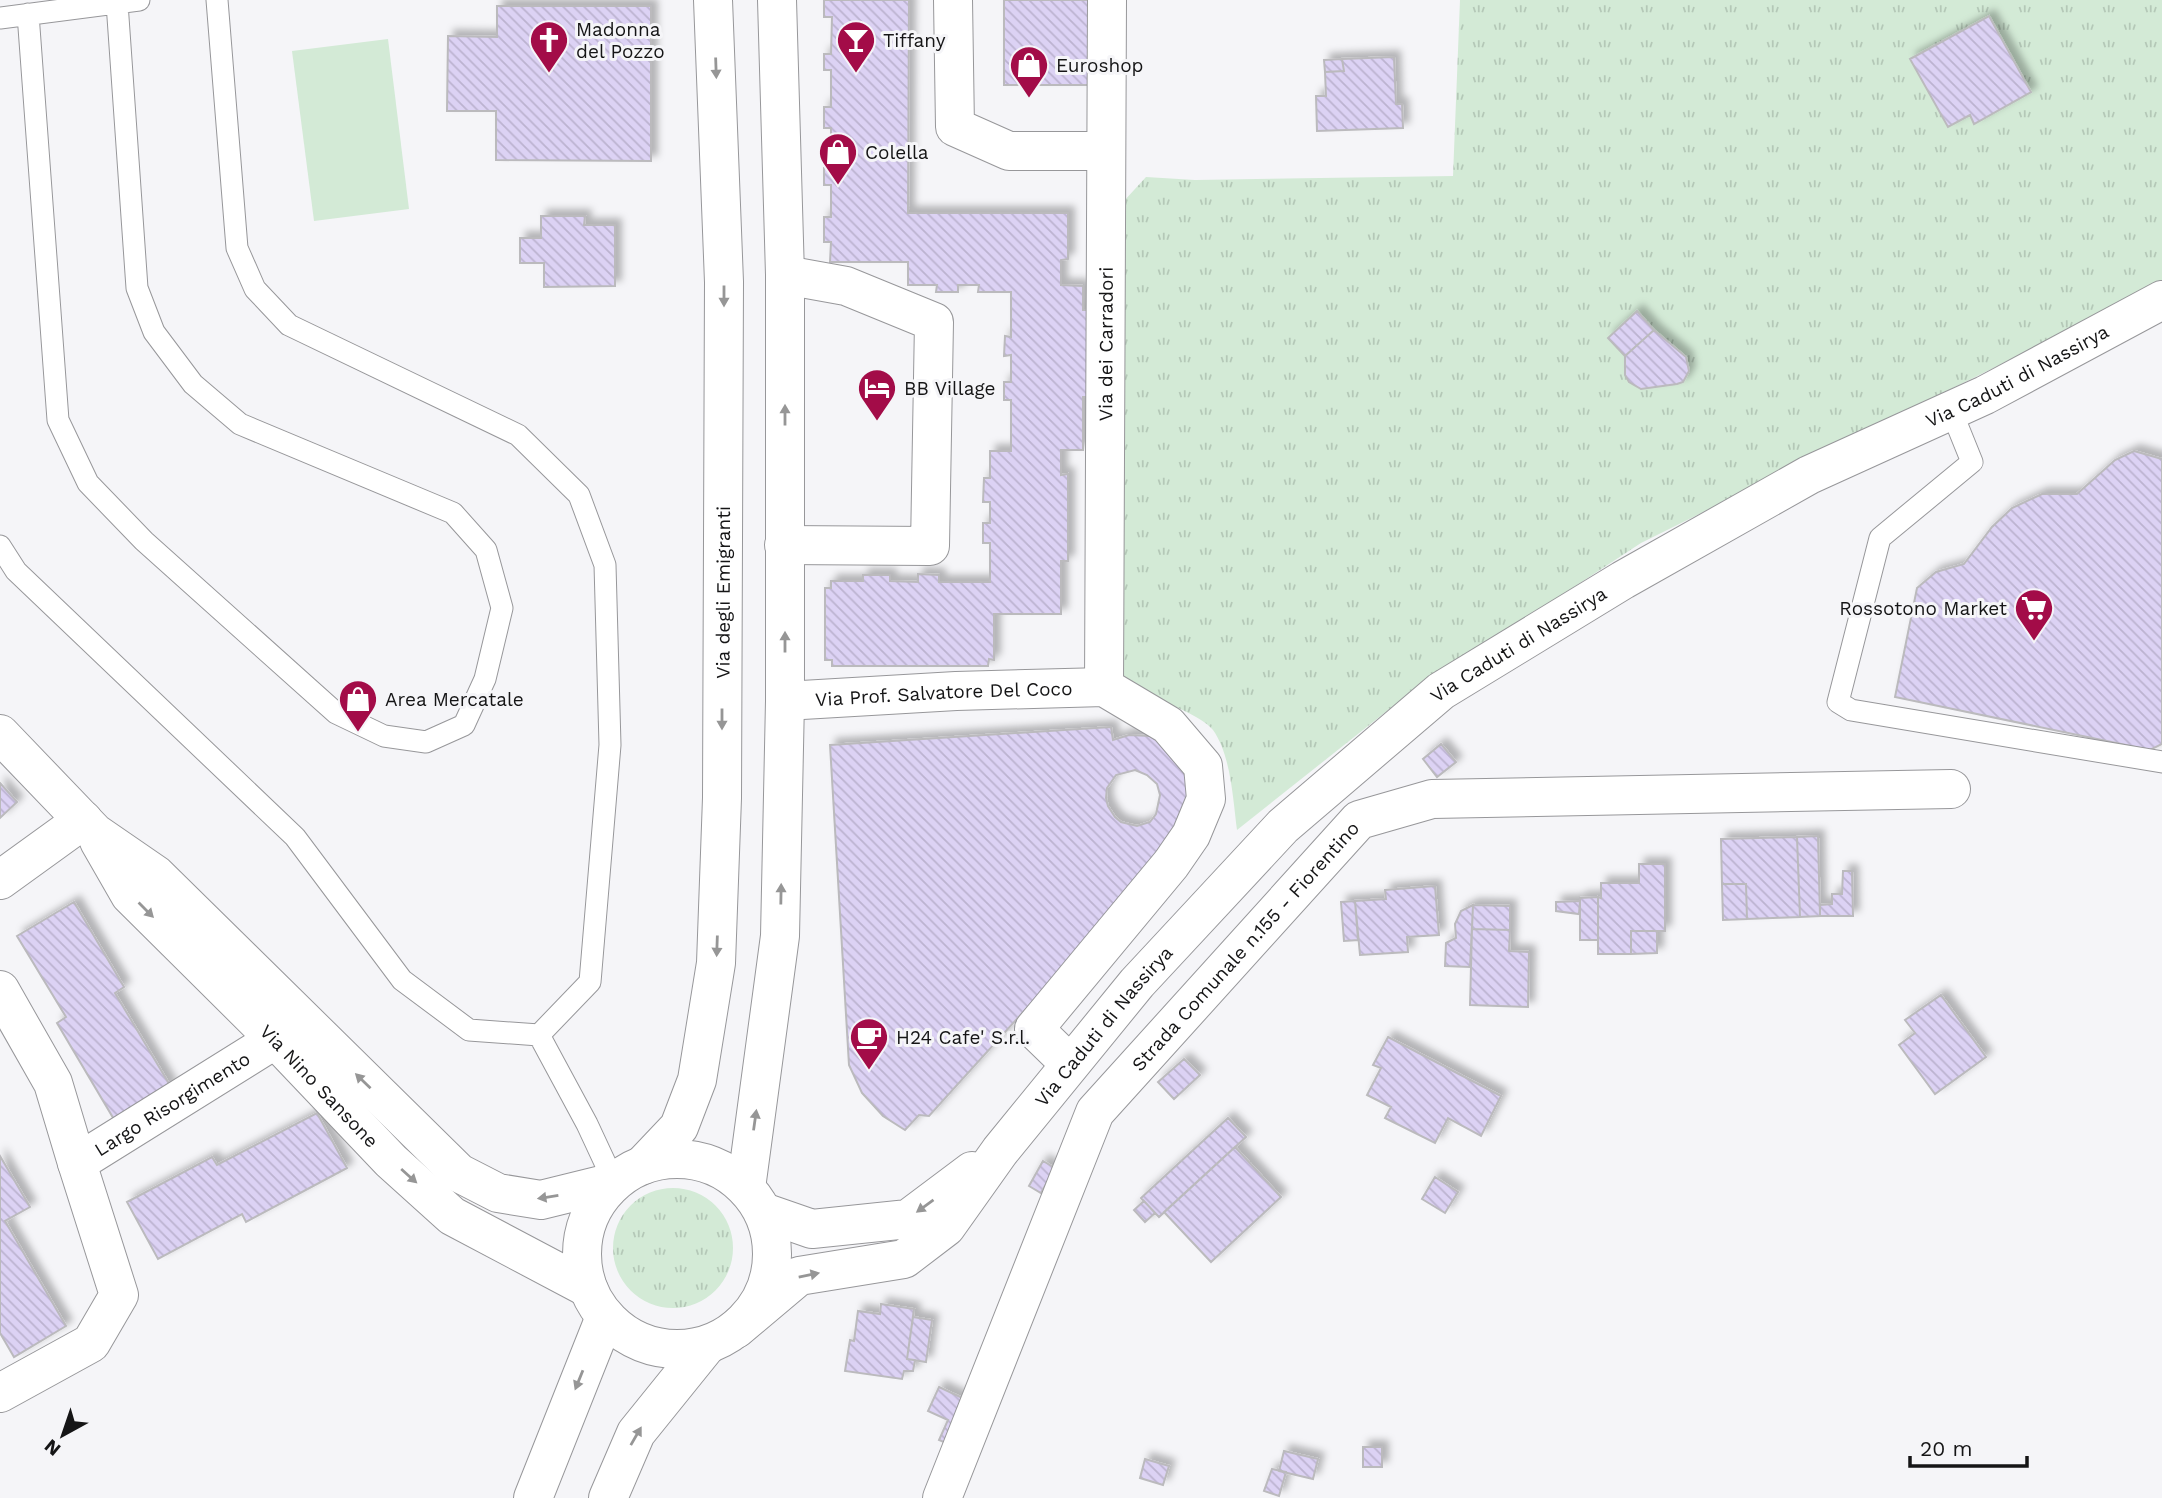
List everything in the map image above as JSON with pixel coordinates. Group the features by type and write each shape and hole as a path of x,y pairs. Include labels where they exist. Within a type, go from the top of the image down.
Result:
{"street":[{"name":"Via degli Emigranti","path":"596,1303 582,1260 584,1231 595,1204 679,1126 697,1080 716,962 722,798 724,282 713,0"},
{"path":"754,1200 780,936 785,701 785,275 777,0"},
{"path":"953,0 955,127 1009,151 1106,151"},
{"name":"Via dei Carradori","path":"1104,687 1107,0"},
{"path":"784,545 930,547 934,322 846,286 785,275"},
{"name":"Via Caduti di Nassirya","path":"722,1337 799,1276 904,1259 946,1227 1000,1151 1137,983 1283,826 1441,691 1623,580 1810,475 1951,410 2162,300"},
{"path":"1070,1064 1034,1029 1171,864 1191,835 1206,799 1203,766 1168,726 1104,687"},
{"name":"Via Prof. Salvatore Del Coco","path":"785,701 956,691 1104,687"},
{"name":"Via Nino Sansone","path":"0,734 89,827 130,895 459,1173 498,1193 541,1200 628,1173"},
{"name":"Strada Comunale n.155 - Fiorentino","path":"942,1498 1095,1112 1359,820 1432,799 1951,789"},
{"path":"0,880 89,827"},
{"name":"Largo Risorgimento","path":"0,989 53,1083 119,1295 91,1343 0,1393"},
{"name":"Via Nino Sansone","path":"289,1031 391,1161 452,1216 596,1303"},
{"name":"Largo Risorgimento","path":"77,1163 289,1031"},
{"name":"Via Caduti di Nassirya","path":"754,1200 811,1229 908,1219 1000,1151"},
{"path":"608,1498 636,1433 722,1337 758,1305 770,1276 772,1243 754,1200 724,1171 697,1161 670,1159 628,1173"},
{"path":"533,1498 596,1303 626,1335 652,1346 680,1350 722,1337"}],"lane":[{"path":"0,18 139,0"},
{"path":"217,0 237,248 255,289 289,325 519,435 579,495 605,565 610,745 590,982 539,1035"},
{"path":"28,14 58,419 88,483 144,541 336,713 384,736 426,742 464,725 485,679 502,608 486,550 453,513 240,424 193,384 154,332 137,288 117,3"},
{"path":"1951,410 1972,462 1880,538 1838,702 1851,710 2162,762"},
{"path":"0,546 16,571 295,837 402,980 470,1030 539,1035"},
{"path":"539,1035 587,1124 628,1173"}],"green space":[{"path":"1460,0 2162,0 2162,284 1641,543 1397,703 1237,830 1224,752 1213,730 1197,717 1121,684 1123,202 1146,177 1195,180 1453,176"},
{"path":"388,39 409,209 314,221 292,51"},
{"path":"673,1188 696,1192 716,1205 729,1225 733,1248 729,1271 716,1291 696,1304 673,1308 650,1304 630,1291 617,1271 613,1248 617,1225 630,1205 650,1192"}],"building":[{"path":"824,0 909,0 908,213 1068,213 1068,259 1061,260 1061,285 1083,286 1083,310 1090,310 1090,397 1083,397 1083,450 1061,450 1061,475 1068,474 1068,561 1061,561 1061,614 994,614 994,660 989,659 988,666 832,666 832,660 825,660 825,588 831,588 831,581 863,581 863,575 890,575 890,581 918,582 918,574 939,575 939,582 990,582 990,543 983,543 983,523 990,523 990,502 983,502 984,478 990,478 990,451 1011,451 1011,400 1004,400 1004,382 1011,382 1011,355 1004,356 1005,336 1011,337 1011,292 978,292 979,285 958,285 958,292 936,292 937,285 908,285 908,262 830,262 831,242 824,242 824,217 831,217 831,185 824,185 824,168 831,168 831,128 824,128 824,107 831,107 831,70 824,70 824,54 831,54 832,17 824,17"},
{"path":"1004,0 1092,0 1092,85 1004,85"},
{"name":"Madonna del Pozzo","path":"497,6 651,6 651,161 496,160 496,111 447,111 448,36 497,37"},
{"path":"1989,16 2031,92 1974,124 1970,115 1948,127 1910,59"},
{"path":"1394,57 1396,104 1402,104 1403,128 1317,131 1316,96 1326,96 1325,72 1344,71 1342,59"},
{"path":"1342,59 1344,71 1325,72 1324,60"},
{"path":"541,216 585,216 584,225 615,225 615,286 544,287 544,263 520,263 520,238 541,238"},
{"path":"1637,311 1654,330 1625,356 1608,338"},
{"path":"1654,330 1686,357 1689,371 1683,382 1641,389 1629,382 1625,375 1625,356"},
{"name":"Rossotono Market","path":"2134,451 2162,459 2162,744 2150,750 1895,697 1917,588 1936,572 1964,564 1992,527 2012,508 2042,494 2077,494 2115,460"},
{"path":"1111,727 1113,740 1129,735 1150,736 1186,759 1189,829 929,1116 919,1115 905,1130 883,1116 862,1093 849,1065 830,745","holes":["1135,770 1147,775 1157,784 1160,795 1156,814 1150,822 1137,826 1121,822 1108,806 1107,788 1116,775"]},
{"path":"1441,744 1456,762 1437,777 1423,759"},
{"path":"0,783 17,802 0,818"},
{"path":"1818,836 1820,916 1800,917 1797,837"},
{"path":"1797,837 1800,917 1747,919 1746,884 1722,884 1721,839"},
{"path":"1639,864 1665,864 1665,931 1631,931 1631,954 1598,954 1598,897 1601,898 1601,883 1639,883"},
{"path":"1843,871 1852,871 1853,916 1820,916 1820,905 1832,904 1832,894 1842,894"},
{"path":"1722,884 1746,884 1747,919 1723,920"},
{"path":"1435,886 1439,935 1407,937 1408,952 1360,955 1355,901 1386,899 1385,890"},
{"path":"1598,897 1598,940 1580,940 1580,898"},
{"path":"1355,901 1358,940 1344,941 1341,902"},
{"path":"1580,901 1579,914 1556,911 1556,902"},
{"path":"74,902 124,987 115,993 171,1087 115,1121 57,1023 66,1017 17,936"},
{"path":"1473,905 1510,906 1510,930 1472,929"},
{"path":"1473,905 1470,967 1445,966 1446,943 1456,938 1455,924 1461,911"},
{"path":"1472,929 1510,930 1509,951 1529,952 1528,1007 1470,1005"},
{"path":"1631,931 1657,931 1657,953 1631,954"},
{"path":"1941,995 1986,1057 1935,1094 1899,1045 1915,1033 1905,1020"},
{"path":"1388,1037 1501,1096 1481,1136 1448,1118 1435,1143 1385,1118 1391,1107 1367,1095 1381,1068 1373,1065"},
{"path":"1184,1059 1200,1075 1174,1099 1158,1082"},
{"path":"317,1113 347,1168 246,1222 242,1214 158,1259 127,1202 212,1157 217,1165"},
{"path":"1228,1118 1246,1137 1159,1217 1141,1198"},
{"path":"1235,1147 1281,1197 1211,1262 1164,1212"},
{"path":"0,1156 30,1207 5,1221 66,1326 14,1357 0,1333"},
{"path":"1043,1161 1055,1168 1041,1193 1029,1186"},
{"path":"1435,1177 1458,1192 1445,1213 1422,1199"},
{"path":"1144,1201 1155,1213 1145,1222 1134,1210"},
{"path":"881,1304 914,1309 907,1359 915,1360 913,1371 904,1371 902,1379 845,1371 850,1340 854,1341 858,1311 880,1314"},
{"path":"913,1317 932,1320 926,1362 907,1359"},
{"path":"939,1387 971,1402 953,1446 939,1440 948,1420 928,1411"},
{"path":"1363,1447 1382,1447 1382,1467 1363,1467"},
{"path":"1284,1451 1318,1459 1313,1479 1279,1471"},
{"path":"1145,1459 1169,1466 1163,1485 1140,1478"},
{"path":"1272,1469 1286,1472 1279,1496 1264,1491"}],"place":[{"name":"Madonna del Pozzo","path":"549,74"},
{"name":"Tiffany","path":"856,74"},
{"name":"Euroshop","path":"1029,99"},
{"name":"Colella","path":"838,186"},
{"name":"BB Village","path":"877,422"},
{"name":"Rossotono Market","path":"2034,642"},
{"name":"Area Mercatale","path":"358,733"},
{"name":"H24 Cafe' S.r.l.","path":"869,1071"}]}
